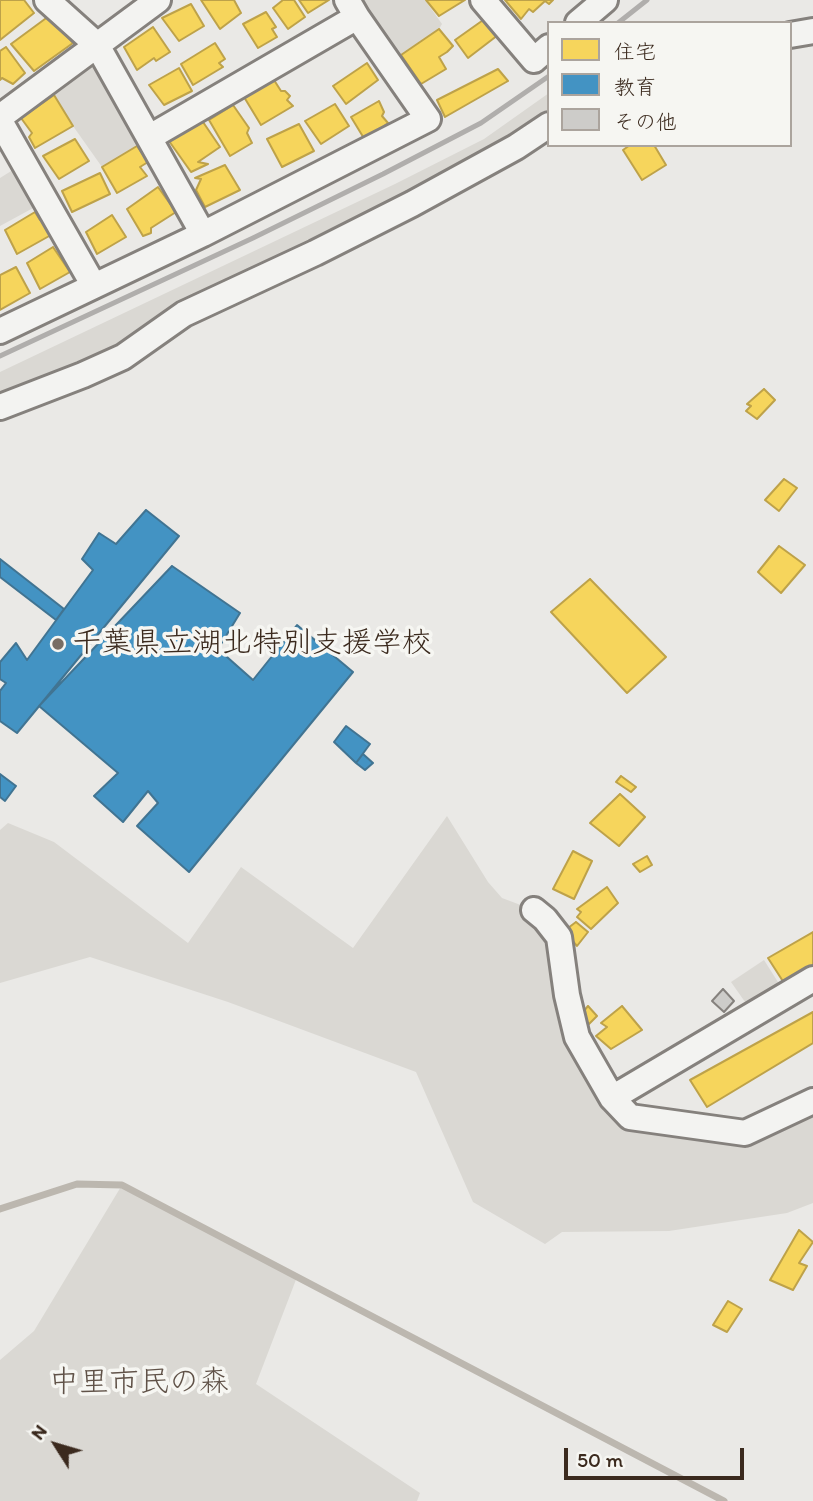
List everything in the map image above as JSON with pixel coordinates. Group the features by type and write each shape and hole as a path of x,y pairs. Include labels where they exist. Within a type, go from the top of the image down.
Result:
{"street":[{"path":"47,0 97,45 203,233"},
{"path":"94,286 0,119 158,0"},
{"path":"483,0 534,60 547,49"},
{"path":"580,21 605,0"},
{"path":"0,331 428,120 352,8 150,137"},
{"path":"792,35 813,30"},
{"path":"0,407 123,357 184,314 412,204 516,147 547,126"},
{"path":"534,910 559,937 567,995 577,1037 612,1098 630,1117 745,1133 813,1101"},
{"path":"612,1098 813,979"}],"green space":[{"path":"347,0 425,0 442,24 439,29 390,64"},
{"path":"97,45 150,137 102,167 45,84"},
{"path":"547,94 547,126 0,407 0,372 484,139"},
{"path":"24,163 46,201 0,226 0,178"},
{"path":"447,816 488,882 502,898 534,910 545,919 577,1037 630,1117 745,1133 813,1098 813,1203 787,1213 669,1231 562,1232 545,1244 473,1202 416,1072 228,1002 90,957 0,983 0,830 8,823 54,842 188,943 241,867 353,948"},
{"path":"764,960 783,990 750,1009 731,982"},
{"name":"中里市民の森","path":"122,1185 297,1277 256,1384 420,1493 417,1501 0,1501 0,1360 34,1331"}],"building: 住宅":[{"path":"0,0 24,0 34,13 0,40"},
{"path":"201,0 234,0 241,13 220,29"},
{"path":"283,0 294,0 305,17 288,29 273,8"},
{"path":"299,0 329,0 308,13"},
{"path":"426,0 465,0 439,16"},
{"path":"505,0 553,0 549,4 545,1 533,12 529,9 521,19"},
{"path":"191,4 204,26 179,41 162,18"},
{"path":"266,12 276,27 272,29 277,37 258,48 243,24"},
{"path":"49,16 73,43 34,71 11,44"},
{"path":"486,18 498,35 468,58 455,40"},
{"path":"153,27 170,52 156,61 154,58 137,70 124,47"},
{"path":"439,29 453,46 439,57 446,69 421,84 401,55"},
{"path":"215,43 225,59 219,63 223,67 193,85 181,64"},
{"path":"6,47 25,73 13,84 2,78 0,80 0,51"},
{"path":"367,63 378,80 346,104 333,86"},
{"path":"179,68 192,91 164,105 149,85"},
{"path":"498,69 508,81 445,117 437,100"},
{"path":"274,80 281,91 290,96 287,100 293,106 261,125 244,97"},
{"path":"54,95 73,126 35,148 29,137 32,133 21,118"},
{"path":"379,101 384,112 382,116 388,123 365,140 351,117"},
{"path":"335,104 349,126 321,144 305,121"},
{"path":"233,105 249,128 247,133 252,143 230,156 209,120"},
{"path":"203,122 220,147 198,162 208,164 191,172 169,141"},
{"path":"299,124 314,151 282,167 267,139"},
{"path":"75,139 89,161 59,179 43,156"},
{"path":"137,146 148,162 140,167 147,176 117,193 102,167"},
{"path":"627,147 655,147 666,165 642,180 623,150"},
{"path":"225,165 240,190 205,207 196,190 201,179 195,178"},
{"path":"100,173 110,194 72,212 62,191"},
{"path":"158,187 176,212 151,228 151,233 143,236 127,209"},
{"path":"35,212 51,235 17,254 5,230"},
{"path":"112,215 126,237 97,254 86,232"},
{"path":"53,247 70,272 40,289 27,263"},
{"path":"16,267 30,293 0,310 0,275"},
{"path":"764,389 775,400 757,419 746,411 751,406 747,404"},
{"path":"784,479 797,488 779,511 765,500"},
{"path":"779,546 805,565 781,593 758,572"},
{"path":"590,579 666,657 627,693 551,612"},
{"path":"621,776 636,787 631,792 616,782"},
{"path":"620,794 645,817 619,846 590,823"},
{"path":"573,851 592,861 574,899 553,889"},
{"path":"647,856 652,865 640,872 633,864"},
{"path":"607,887 618,903 591,929 577,917 581,912 577,909"},
{"path":"576,922 588,932 577,946 564,931"},
{"path":"813,932 813,970 786,986 768,958"},
{"path":"588,1006 597,1016 585,1028 578,1018"},
{"path":"622,1006 642,1030 611,1049 596,1036 607,1027 601,1023"},
{"path":"813,1012 813,1043 707,1107 690,1080"},
{"path":"799,1230 813,1242 799,1263 807,1266 793,1290 770,1280"},
{"path":"728,1301 742,1309 727,1332 713,1325"}],"building: 教育":[{"path":"146,510 179,536 17,733 0,721 0,691 6,683 0,679 0,662 16,643 27,660 93,570 82,559 99,533 116,544"},
{"path":"0,559 64,609 56,620 0,577"},
{"path":"172,566 240,613 218,649 253,680 297,625 353,672 189,872 137,826 158,803 148,791 123,822 94,796 118,773 39,706"},
{"path":"346,726 370,744 356,763 334,742"},
{"path":"363,754 373,763 365,770 356,763"},
{"path":"0,774 16,786 5,801 0,797"}],"building: その他":[{"path":"723,989 734,1001 724,1012 712,1001"}],"waterway":[{"path":"0,1209 77,1184 122,1185 724,1501"}],"railway":[{"path":"621,21 647,0"},
{"path":"0,356 383,174 481,123 547,77"}],"place":[{"name":"千葉県立湖北特別支援学校","path":"58,644"}]}
